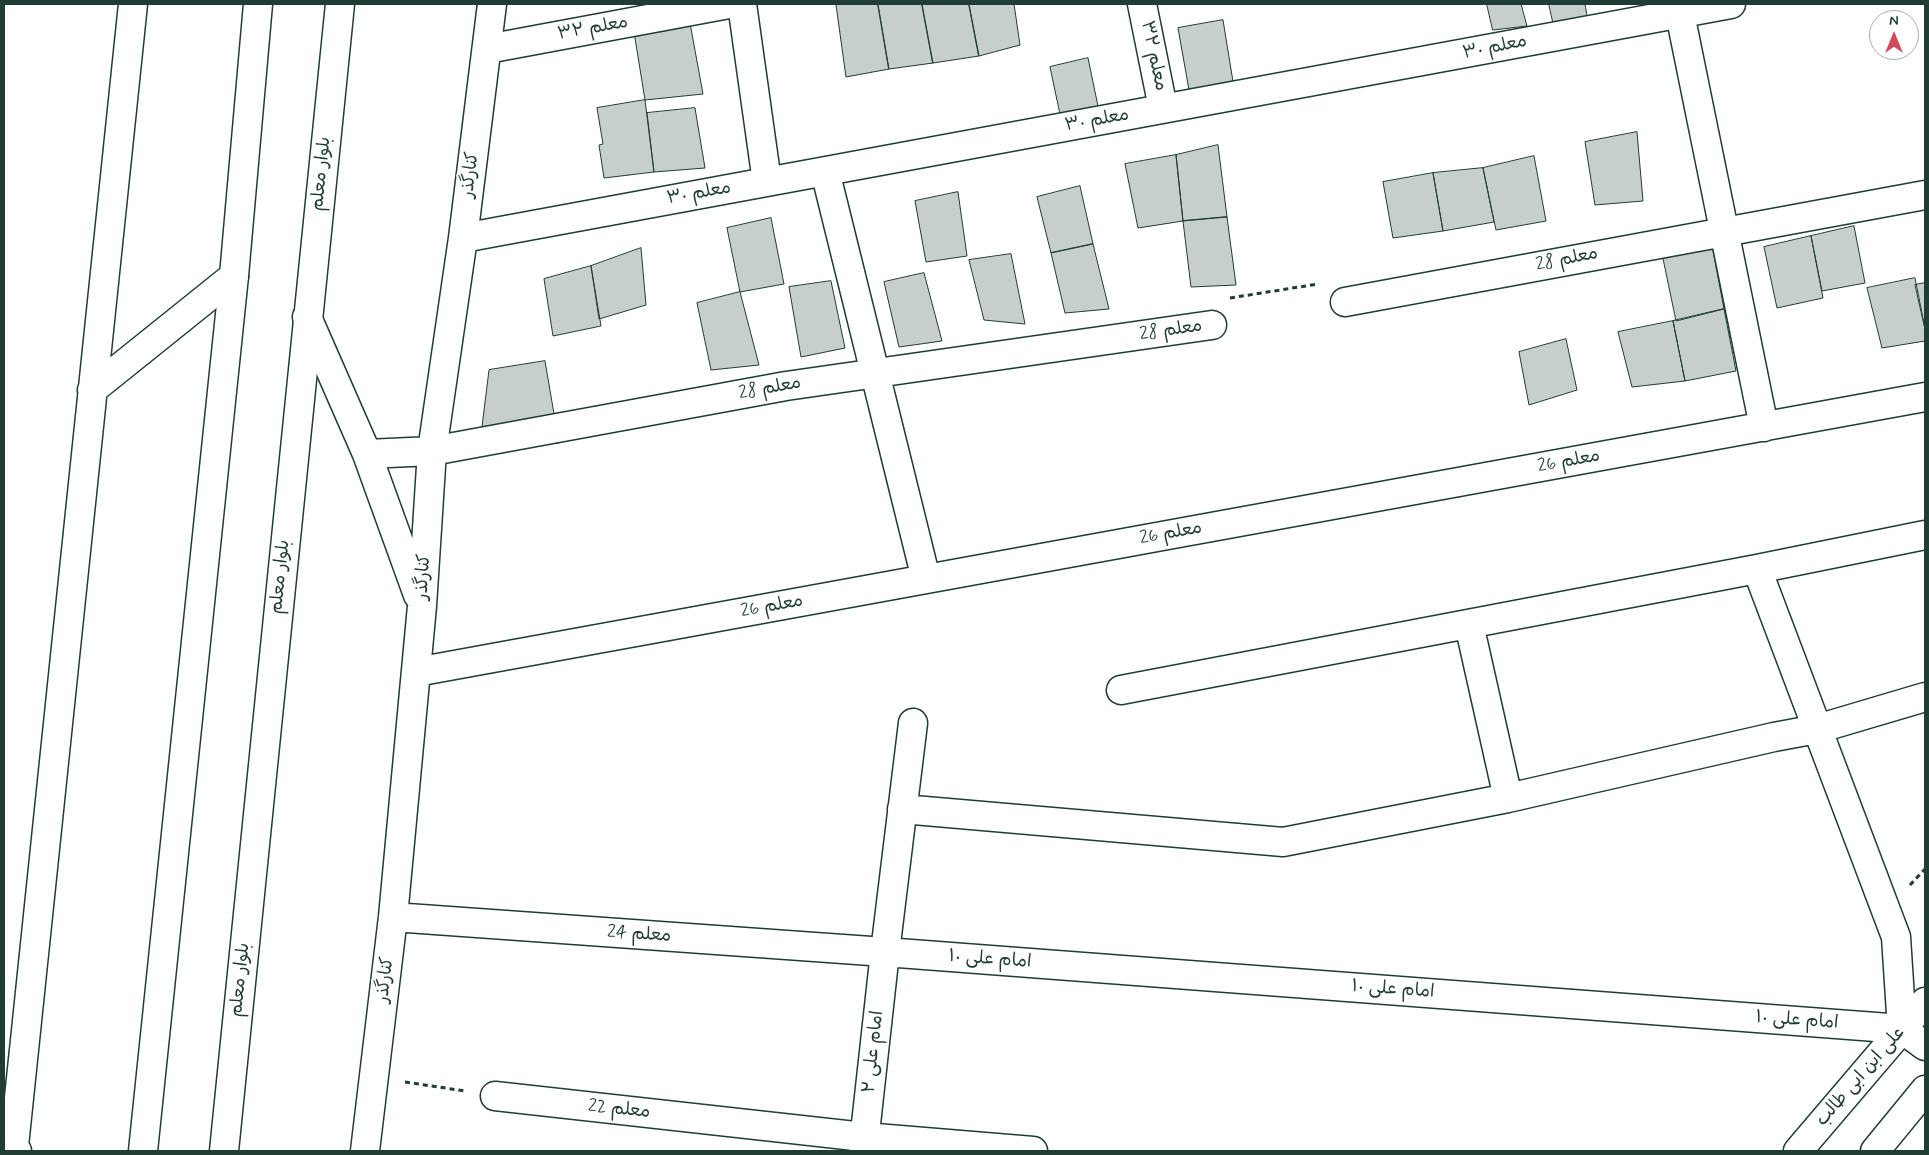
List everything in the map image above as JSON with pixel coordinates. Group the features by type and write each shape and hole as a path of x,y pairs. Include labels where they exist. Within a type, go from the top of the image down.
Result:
{"street":[{"path":"17,1151 14,1146 133,4"},
{"path":"143,1151 234,276 258,4"},
{"name":"بلوار معلم","path":"224,1151 340,4"},
{"name":"کنارگذر","path":"365,1151 393,917 422,606 432,451 463,238 492,4"},
{"name":"معلم ۳۲","path":"486,49 729,4"},
{"path":"742,4 767,182"},
{"name":"معلم ۳۲","path":"1142,4 1163,108"},
{"name":"معلم ۳۰","path":"463,238 1163,108 1680,8 1731,4"},
{"path":"1680,8 1764,427"},
{"path":"825,171 926,579"},
{"name":"معلم 28","path":"1345,302 1925,194"},
{"path":"92,390 234,276"},
{"path":"307,317 367,454 422,606"},
{"name":"معلم 28","path":"367,454 432,451 786,386 1212,325"},
{"name":"معلم 26","path":"416,672 1925,397"},
{"path":"1121,690 1757,569 1925,535"},
{"path":"1757,569 1896,937 1902,1029 1925,1046"},
{"path":"1469,624 1508,798"},
{"path":"902,809 1283,842 1508,798 1774,737 1818,729 1925,697"},
{"name":"امام علی ۲","path":"863,1144 884,952 913,723"},
{"name":"معلم 24","path":"393,917 884,952"},
{"name":"امام علی ۱۰","path":"884,952 1902,1029"},
{"name":"علی ابن ابی طالب","path":"1798,1151 1925,1002"},
{"path":"1876,1151 1925,1090"},
{"name":"معلم 22","path":"495,1096 863,1144 1033,1151"}],"path":[{"name":"معلم 28","path":"1212,325 1206,302 1342,280 1345,302"},
{"path":"374,1077 495,1096"}],"building":[{"path":"878,4 889,69 846,77 836,5"},
{"path":"878,4 922,4 933,63 889,69"},
{"path":"922,4 969,4 979,56 933,63"},
{"path":"969,4 1014,4 1020,45 979,56"},
{"path":"1487,4 1521,4 1527,26 1493,30"},
{"path":"1549,4 1585,4 1588,22 1554,26"},
{"path":"1223,20 1236,100 1192,107 1178,28"},
{"path":"690,23 703,94 645,100 634,32"},
{"path":"1088,58 1099,111 1061,119 1050,67"},
{"path":"645,100 654,172 604,178 599,145 603,144 597,108"},
{"path":"695,108 705,168 654,172 647,113"},
{"path":"1637,132 1643,201 1595,205 1585,142"},
{"path":"1218,145 1227,217 1183,221 1176,155"},
{"path":"1176,155 1183,221 1138,228 1125,164"},
{"path":"1534,156 1546,221 1496,230 1483,168"},
{"path":"1483,168 1494,222 1443,231 1433,173"},
{"path":"1433,173 1443,231 1393,238 1383,182"},
{"path":"1080,186 1093,244 1051,253 1037,197"},
{"path":"958,192 967,256 926,262 915,201"},
{"path":"1227,217 1236,285 1191,287 1183,221"},
{"path":"771,218 784,284 740,292 727,228"},
{"path":"1854,226 1865,283 1822,291 1811,236"},
{"path":"1811,236 1823,298 1777,308 1764,247"},
{"path":"1711,240 1724,309 1676,321 1661,249"},
{"path":"1093,244 1109,309 1065,313 1051,253"},
{"path":"641,248 646,305 599,319 591,266"},
{"path":"1011,254 1025,324 984,320 969,260"},
{"path":"591,266 601,326 553,336 544,279"},
{"path":"924,273 942,341 899,347 884,282"},
{"path":"1915,278 1925,329 1925,341 1882,348 1867,288"},
{"path":"831,281 845,348 801,357 789,287"},
{"path":"1925,283 1925,329 1915,285"},
{"path":"740,292 759,365 711,370 697,303"},
{"path":"1724,309 1736,371 1685,381 1673,321"},
{"path":"1673,321 1685,381 1632,387 1618,332"},
{"path":"1566,339 1577,390 1529,405 1519,352"},
{"path":"545,361 559,443 479,451 489,370"}]}
